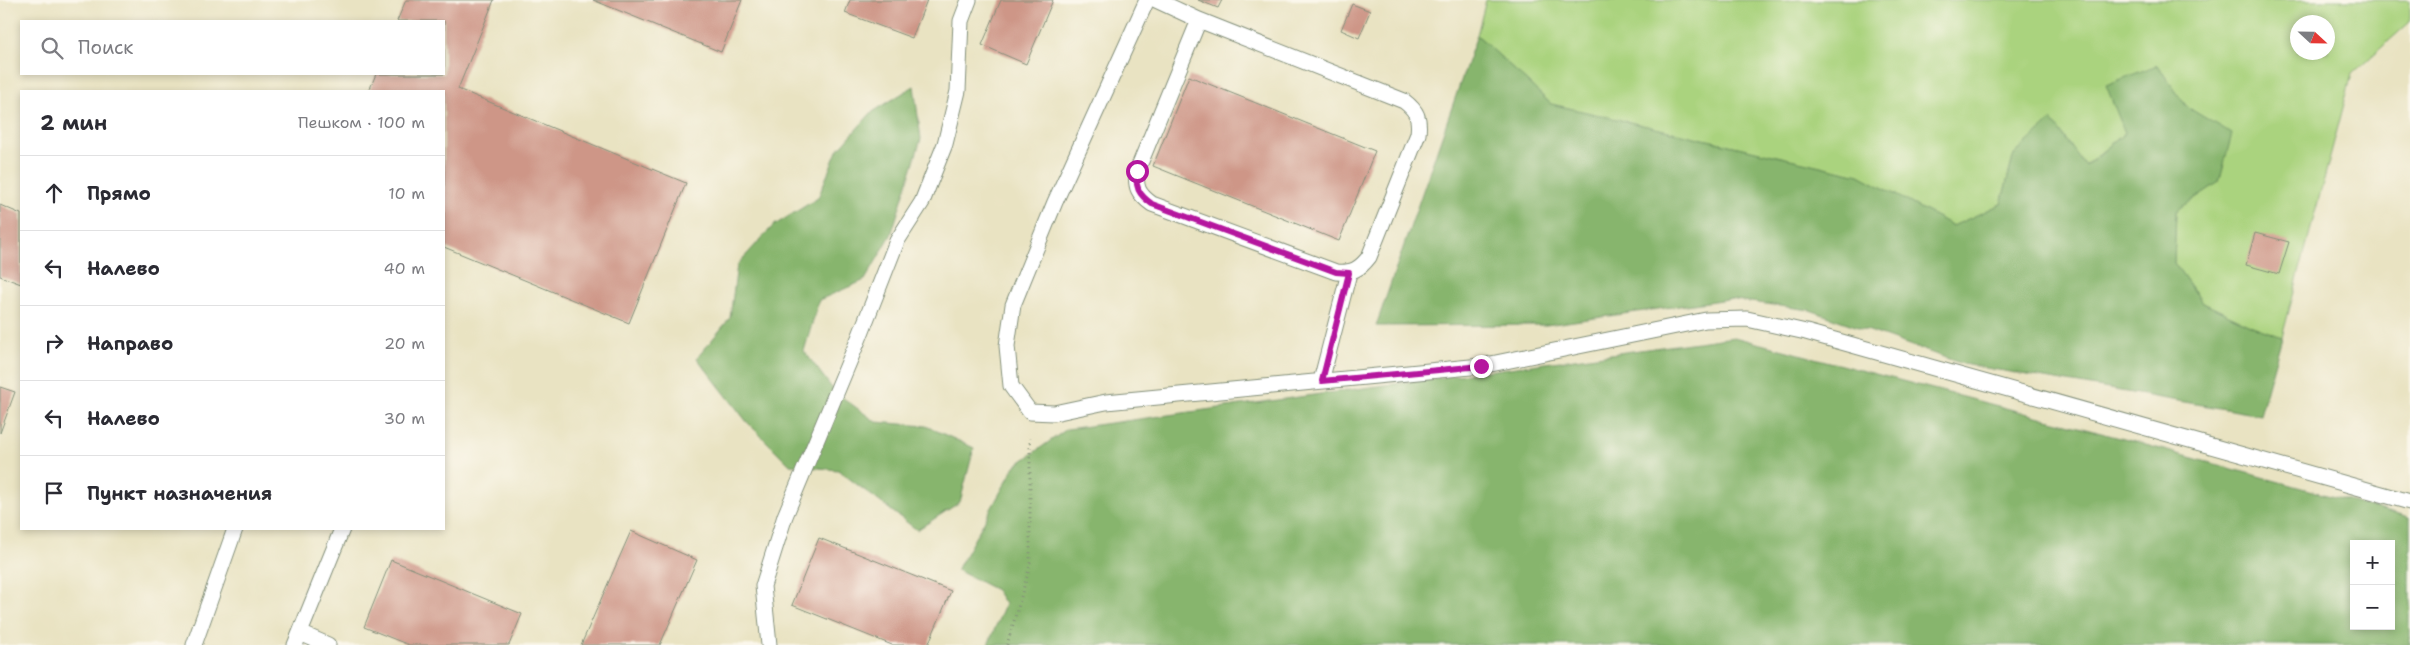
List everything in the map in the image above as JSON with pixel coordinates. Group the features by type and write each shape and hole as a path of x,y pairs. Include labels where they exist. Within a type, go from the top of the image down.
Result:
{"lane":[{"path":"769,645 763,586 785,516 860,338 896,241 922,202 945,144 958,91 962,21 969,0"},
{"path":"1147,0 1055,202 1012,305 1007,346 1012,386 1030,412 1054,413 1106,402 1481,366 1706,320 1747,319 1816,335 2410,502"},
{"path":"1156,0 1199,20 1404,101 1414,109 1419,121 1418,134 1373,249 1361,268 1349,273 1336,272 1152,204 1141,196 1135,184 1137,171 1199,20"},
{"path":"1322,381 1349,273"},
{"path":"194,645 235,530"},
{"path":"328,645 298,639 342,530"}],"path":[{"path":"1007,645 1030,566 1030,412"}],"green space":[{"path":"1486,0 2410,0 2410,22 2352,74 2282,337 2252,326 2203,303 2174,263 2176,211 2219,182 2231,134 2187,107 2157,65 2125,133 2084,166 2052,121 2014,154 2001,204 1953,226 1859,175 1551,104 1477,35"},
{"path":"1477,35 1551,104 1859,175 1953,226 2001,204 2014,154 2052,120 2085,166 2125,133 2106,85 2157,65 2187,107 2232,134 2219,182 2176,211 2174,263 2203,303 2252,326 2282,337 2260,415 1963,364 1810,310 1728,299 1546,325 1376,326"},
{"path":"914,86 921,139 891,235 865,280 819,300 804,351 835,392 876,422 926,426 974,448 960,502 917,530 838,470 790,465 747,422 697,358 730,318 737,265 773,226 818,198 837,151 871,113"},
{"path":"1734,337 2124,439 2410,518 2410,645 988,645 1005,604 996,590 957,570 1015,466 1067,429"}],"building":[{"path":"406,0 494,0 458,89 686,183 629,323 445,247 445,90 369,90 376,75 445,75 445,20 397,20"},
{"path":"593,0 742,0 721,52"},
{"path":"850,0 927,0 912,38 845,13"},
{"path":"1001,0 1053,0 1026,64 982,45"},
{"path":"1198,0 1222,0 1218,8"},
{"path":"1352,4 1370,11 1359,38 1341,30"},
{"path":"1189,76 1375,151 1339,241 1153,166"},
{"path":"0,205 20,214 20,284 0,276"},
{"path":"2255,233 2289,242 2279,274 2246,265"},
{"path":"0,387 15,392 0,433"},
{"path":"631,531 697,560 660,645 581,645"},
{"path":"819,538 951,591 928,645 892,645 792,605"},
{"path":"391,560 522,614 509,645 409,645 364,627"}],"route":[{"path":"1137,171 1135,184 1141,196 1152,204 1336,272 1349,273 1322,381 1481,366"}]}
